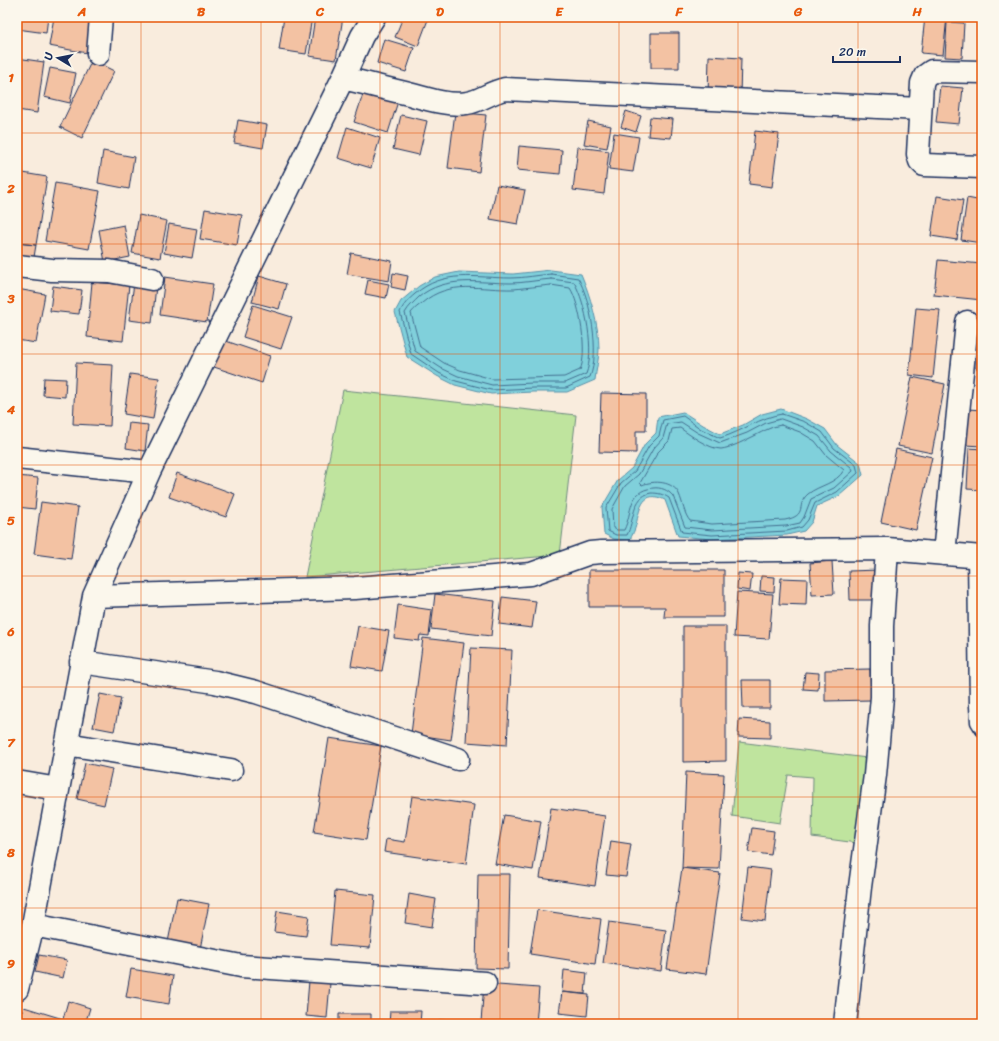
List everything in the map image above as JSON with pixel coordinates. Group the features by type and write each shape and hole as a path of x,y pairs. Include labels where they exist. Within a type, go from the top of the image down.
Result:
{"street":[{"path":"98,54 101,17"},
{"path":"17,989 33,926 94,596 149,472 344,78 362,36 374,17"},
{"path":"982,72 932,71 925,76 922,83 918,154 920,161 924,165 982,167"},
{"path":"344,78 435,100 454,103 467,103 490,93 505,90 920,109"},
{"path":"17,266 52,270 109,271 152,279"},
{"path":"944,554 967,322"},
{"path":"17,458 149,472"},
{"path":"94,596 354,588 531,574 590,553 601,552 887,549 978,557"},
{"path":"845,1024 860,887 876,767 882,697 882,626 887,549"},
{"path":"81,662 214,682 256,692 458,759"},
{"path":"66,744 231,770"},
{"path":"17,782 58,789"},
{"path":"33,926 241,966 485,983"}],"lane":[{"path":"978,557 976,706 977,722 982,730"}],"green space":[{"path":"343,390 576,415 560,555 305,577"},
{"path":"739,742 867,758 857,843 812,837 813,777 788,775 780,823 732,816"}],"water":[{"path":"551,270 581,274 591,301 599,340 599,353 595,380 567,392 491,394 455,385 437,376 407,357 395,312 401,301 419,286 435,277 459,272 513,274"},
{"path":"781,409 807,419 825,429 837,445 860,463 863,475 839,496 817,506 812,522 804,531 787,535 712,539 678,536 665,500 658,497 652,497 647,498 641,506 635,529 630,540 614,539 604,534 602,507 618,480 632,468 645,444 656,433 658,417 683,412 720,434 743,425 762,414"}],"building":[{"path":"17,17 48,17 46,33 17,29"},
{"path":"54,17 79,17 93,20 87,53 49,46"},
{"path":"284,17 312,17 306,54 279,50"},
{"path":"315,17 343,17 336,60 309,56"},
{"path":"403,17 429,17 418,46 395,37"},
{"path":"925,17 947,17 943,55 921,53"},
{"path":"947,22 964,23 962,58 945,57"},
{"path":"651,33 679,33 679,68 651,68"},
{"path":"384,39 414,48 406,72 377,63"},
{"path":"709,56 741,58 740,97 708,96"},
{"path":"17,58 44,62 37,113 17,110"},
{"path":"92,60 114,71 82,138 60,127"},
{"path":"50,68 76,73 70,103 44,97"},
{"path":"366,85 400,95 388,133 354,122"},
{"path":"940,86 963,88 959,124 936,122"},
{"path":"626,111 641,116 636,132 621,127"},
{"path":"455,112 486,115 479,172 448,168"},
{"path":"401,115 427,121 419,155 393,149"},
{"path":"650,117 673,119 671,138 648,136"},
{"path":"238,120 267,125 263,148 234,143"},
{"path":"588,121 611,126 607,148 584,144"},
{"path":"347,127 380,138 371,168 338,158"},
{"path":"755,131 779,134 772,187 749,184"},
{"path":"614,133 639,137 633,172 609,169"},
{"path":"519,146 562,150 560,174 517,170"},
{"path":"578,147 609,151 604,194 573,190"},
{"path":"103,151 134,157 129,189 98,183"},
{"path":"17,172 47,177 36,245 17,243"},
{"path":"55,183 100,191 89,249 45,241"},
{"path":"497,185 525,190 518,224 490,219"},
{"path":"937,196 963,200 957,240 931,236"},
{"path":"967,198 982,201 982,243 961,240"},
{"path":"205,209 242,215 237,245 200,239"},
{"path":"139,215 167,221 160,258 132,253"},
{"path":"169,224 197,229 192,258 164,253"},
{"path":"124,225 130,257 105,262 99,230"},
{"path":"17,243 36,245 33,263 17,261"},
{"path":"351,253 392,261 389,281 347,274"},
{"path":"938,260 982,264 982,300 934,295"},
{"path":"393,273 408,276 405,290 391,287"},
{"path":"259,276 286,284 279,309 252,302"},
{"path":"165,277 213,284 207,322 160,315"},
{"path":"368,280 389,284 386,298 365,294"},
{"path":"92,282 129,285 123,341 87,337"},
{"path":"134,283 156,286 152,323 129,320"},
{"path":"53,286 82,290 79,314 50,311"},
{"path":"17,289 45,294 36,343 17,340"},
{"path":"253,305 292,317 281,349 243,337"},
{"path":"916,308 940,310 933,378 909,375"},
{"path":"223,340 270,356 262,383 214,367"},
{"path":"978,348 982,348 982,369 976,368"},
{"path":"76,363 113,365 110,426 73,424"},
{"path":"130,374 159,378 153,419 124,414"},
{"path":"912,377 945,384 932,453 898,446"},
{"path":"44,378 66,379 65,397 43,395"},
{"path":"601,393 646,394 646,431 636,431 636,453 599,452"},
{"path":"968,409 982,410 981,446 965,445"},
{"path":"129,423 148,425 145,451 126,448"},
{"path":"969,448 982,449 982,490 967,489"},
{"path":"896,449 932,457 916,530 881,522"},
{"path":"177,473 235,494 226,517 169,497"},
{"path":"17,476 38,478 35,509 17,507"},
{"path":"41,502 78,507 71,559 34,554"},
{"path":"832,561 834,594 812,595 810,563"},
{"path":"589,570 724,570 724,617 664,617 665,607 589,607"},
{"path":"879,570 879,600 850,600 849,571"},
{"path":"738,573 752,574 750,591 737,589"},
{"path":"761,576 775,577 774,592 760,591"},
{"path":"781,578 807,579 806,605 779,604"},
{"path":"737,592 773,594 769,639 734,637"},
{"path":"435,594 495,601 491,636 431,629"},
{"path":"502,597 536,601 532,628 499,624"},
{"path":"398,605 432,610 429,636 420,635 419,641 394,638"},
{"path":"358,626 389,631 382,671 351,666"},
{"path":"683,626 726,626 726,761 683,762"},
{"path":"423,638 464,643 451,740 411,734"},
{"path":"471,648 512,650 507,745 466,742"},
{"path":"870,669 871,700 825,701 825,670"},
{"path":"805,672 819,673 818,690 803,689"},
{"path":"742,680 770,680 770,708 743,708"},
{"path":"100,694 121,698 114,731 93,727"},
{"path":"739,719 770,721 770,738 738,737"},
{"path":"329,738 381,746 366,840 314,832"},
{"path":"85,763 112,769 104,805 77,799"},
{"path":"686,772 724,774 719,869 682,868"},
{"path":"412,796 474,805 466,864 384,852 386,839 405,842"},
{"path":"551,808 605,816 595,886 540,878"},
{"path":"504,815 541,821 533,870 495,864"},
{"path":"752,828 774,831 771,855 748,852"},
{"path":"611,841 631,844 626,877 606,875"},
{"path":"748,867 771,870 765,921 742,918"},
{"path":"682,868 720,873 706,974 667,969"},
{"path":"478,874 510,874 508,969 476,968"},
{"path":"335,891 375,895 370,948 330,945"},
{"path":"409,894 436,899 432,927 405,923"},
{"path":"177,898 209,904 200,949 168,942"},
{"path":"537,910 601,919 595,964 530,954"},
{"path":"277,911 309,916 306,936 274,932"},
{"path":"609,922 666,930 661,971 603,963"},
{"path":"39,955 67,960 63,978 35,972"},
{"path":"131,969 173,976 169,1004 126,997"},
{"path":"564,970 587,973 585,994 562,992"},
{"path":"309,981 330,983 327,1018 306,1016"},
{"path":"484,984 539,988 536,1024 481,1022"},
{"path":"562,992 589,995 587,1016 559,1013"},
{"path":"68,1001 90,1008 85,1024 19,1024 24,1007 63,1019"},
{"path":"390,1011 421,1011 420,1024 389,1024"},
{"path":"339,1014 371,1014 371,1024 339,1024"},
{"path":"439,1020 456,1021 456,1024 438,1024"}]}
